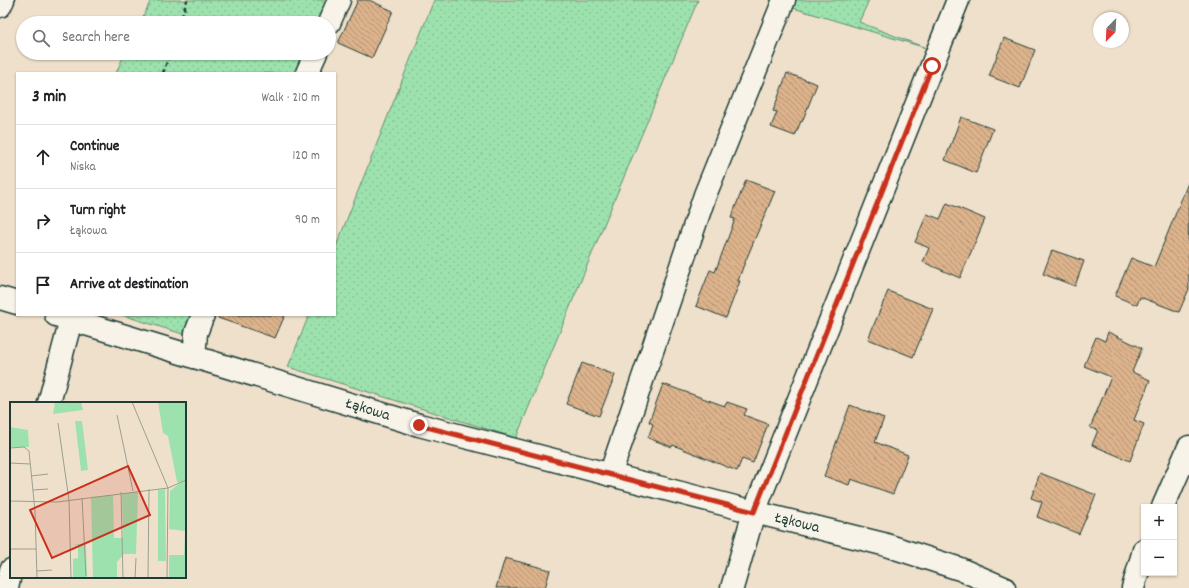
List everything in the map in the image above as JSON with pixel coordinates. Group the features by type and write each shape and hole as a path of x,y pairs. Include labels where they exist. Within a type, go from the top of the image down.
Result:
{"street":[{"path":"0,6 3,0"},
{"path":"332,16 339,0"},
{"path":"610,475 704,195 784,0"},
{"path":"732,588 754,512 958,0"},
{"path":"307,72 313,60"},
{"path":"0,298 16,303"},
{"path":"194,357 196,333 203,316"},
{"path":"49,402 63,317"},
{"name":"Łąkowa","path":"63,317 419,425 883,544 960,569 1004,588"},
{"path":"1164,504 1189,447"},
{"path":"1133,588 1141,560"},
{"path":"7,588 10,574"}],"path":[{"path":"182,16 187,0"},
{"path":"163,72 168,60"}],"green space":[{"path":"151,0 329,0 322,16 143,16"},
{"path":"434,0 698,0 516,438 288,367 309,316 336,316 336,246"},
{"path":"869,0 859,22 926,48 770,1"},
{"path":"122,60 304,60 298,72 116,72"},
{"path":"125,316 195,316 186,335"}],"building":[{"path":"358,0 369,0 393,11 372,58 338,43"},
{"path":"1004,38 1035,50 1020,88 989,76"},
{"path":"787,73 817,84 795,136 771,127 777,112 773,111"},
{"path":"961,117 993,129 976,173 945,160"},
{"path":"746,180 775,191 743,267 738,281 740,281 726,318 696,306 710,270 715,272 735,219 731,218"},
{"path":"1188,183 1189,289 1179,312 1140,297 1137,305 1115,296 1131,258 1154,267"},
{"path":"947,203 985,219 960,278 923,262 929,248 915,242 927,214 940,219"},
{"path":"1052,250 1084,261 1075,286 1043,274"},
{"path":"888,291 933,309 913,357 868,339"},
{"path":"218,316 285,316 275,338 218,318"},
{"path":"1108,332 1142,348 1132,372 1150,380 1134,420 1144,424 1130,461 1092,445 1098,430 1090,428 1111,377 1084,366 1096,337 1105,341"},
{"path":"582,363 615,375 599,416 566,404"},
{"path":"663,384 725,406 727,402 747,409 744,415 768,424 753,463 742,459 737,471 673,445 672,447 648,438 653,424 649,422"},
{"path":"850,405 884,418 875,442 908,455 893,494 851,479 849,485 824,476"},
{"path":"1040,473 1096,495 1079,534 1037,517 1042,502 1031,498"},
{"path":"505,558 550,570 545,588 496,588"}],"route":[{"path":"419,425 754,512 932,66"}]}
